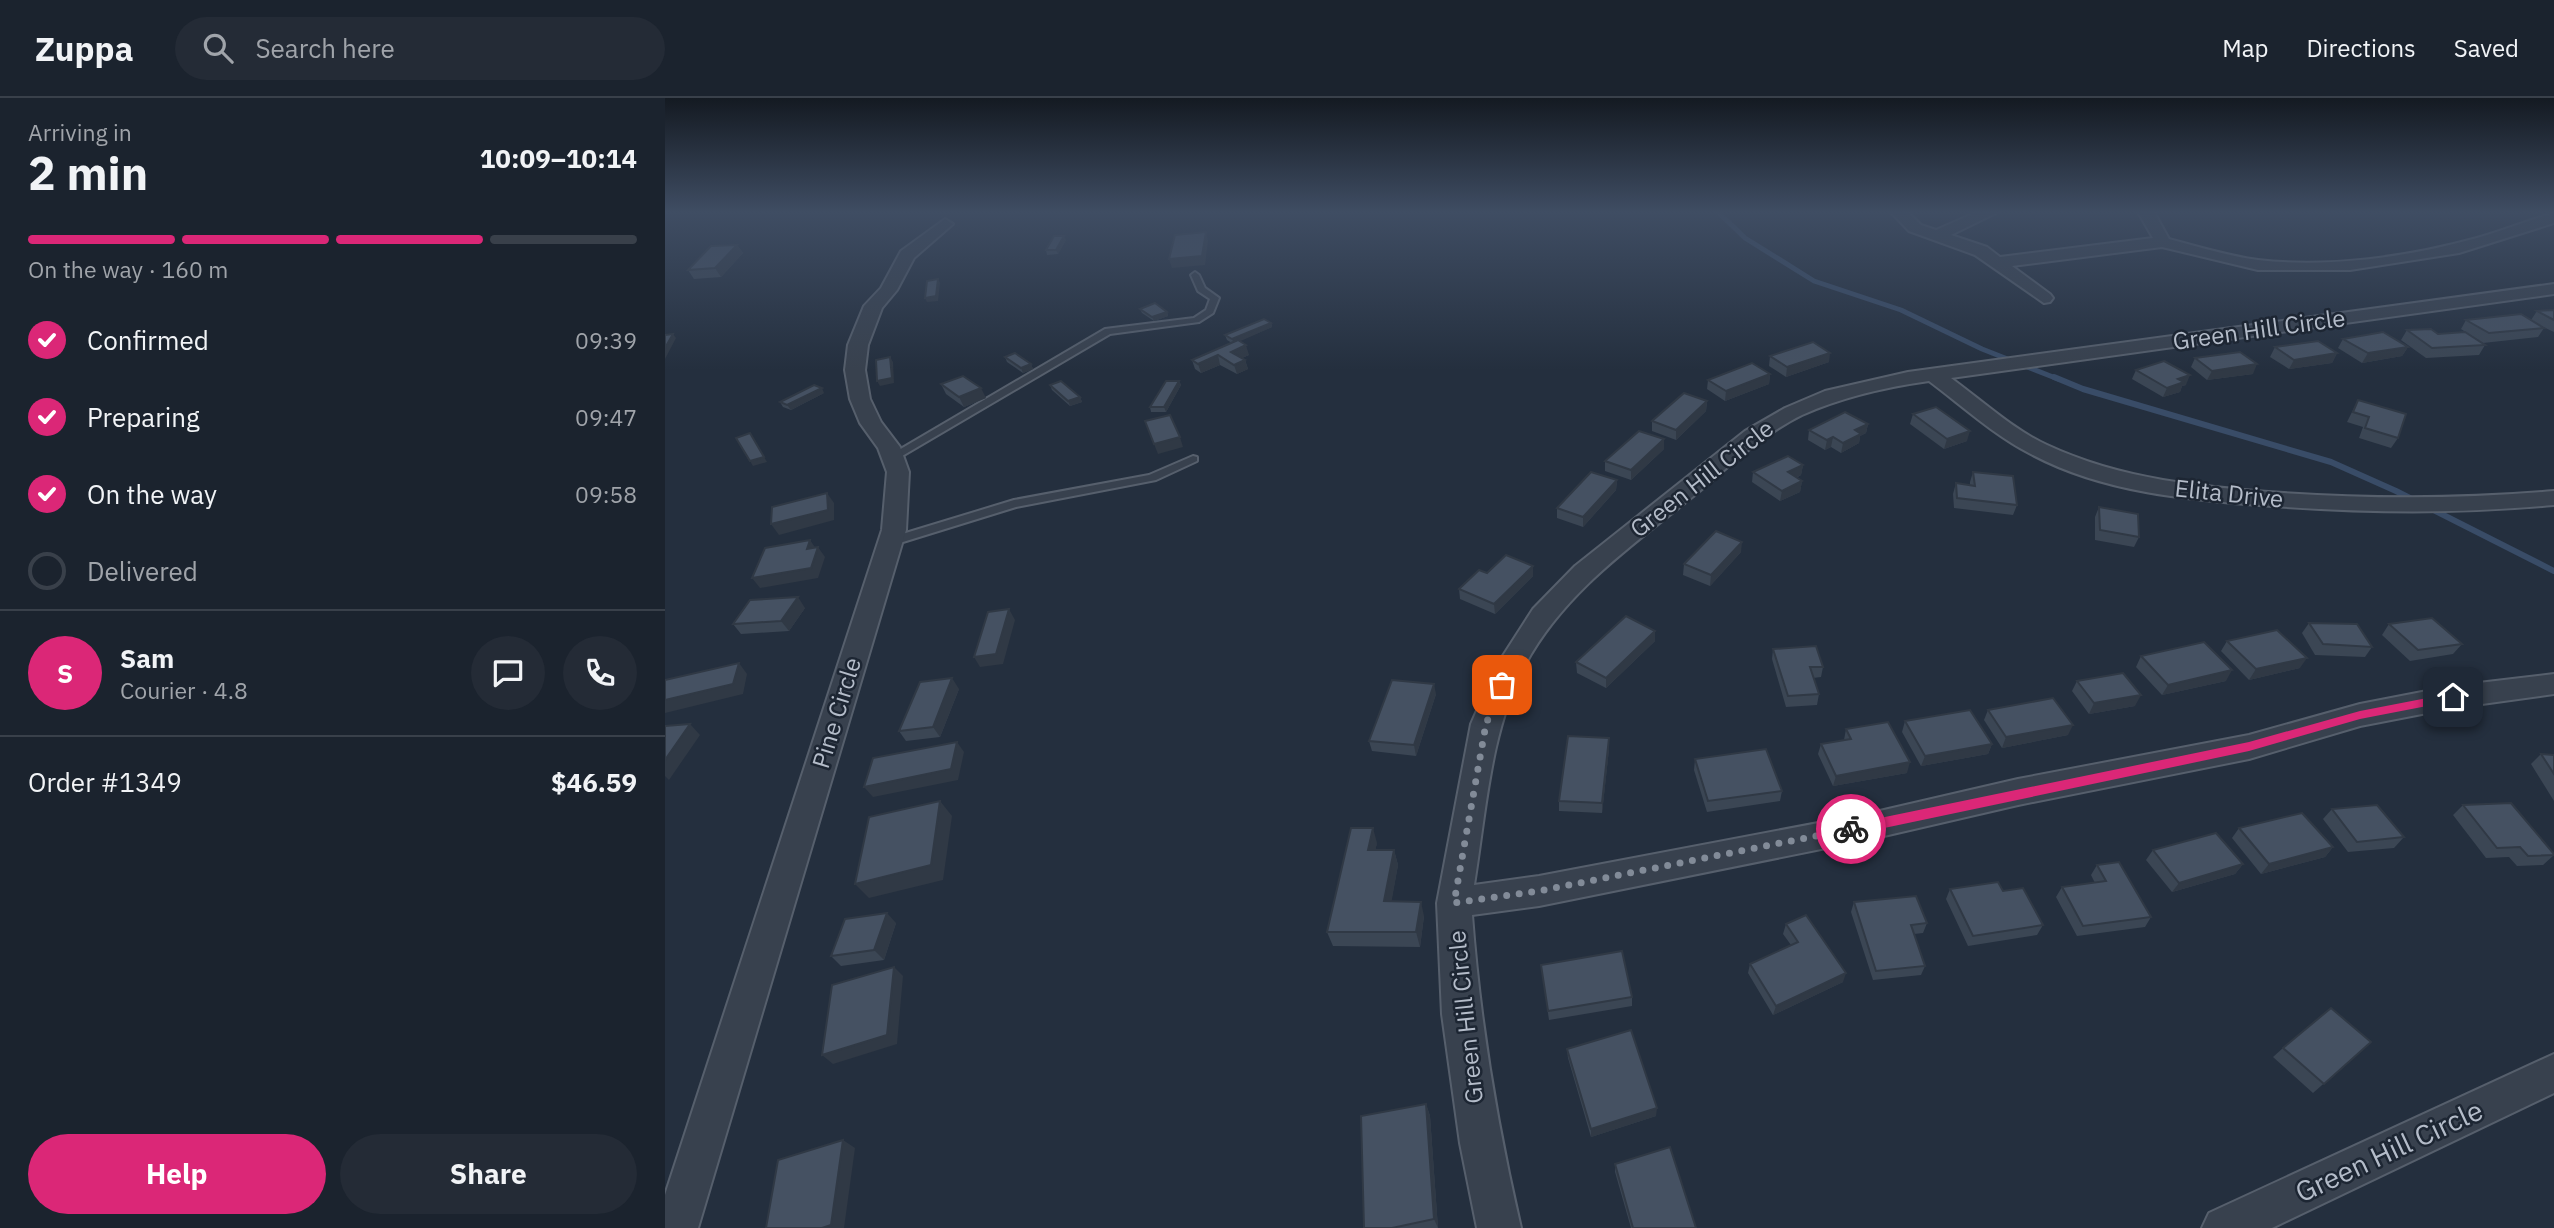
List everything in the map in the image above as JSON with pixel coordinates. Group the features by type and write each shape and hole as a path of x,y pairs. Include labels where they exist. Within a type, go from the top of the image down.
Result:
{"street":[{"name":"Pine Circle","path":"676,1228 890,542 898,479 893,457 860,399 855,370 858,345 873,306 888,289 902,265"},
{"path":"1998,265 2044,298"},
{"path":"2259,265 2271,267 2309,265"},
{"name":"Green Hill Circle","path":"1499,1228 1481,1143 1461,1014 1454,903 1486,724 1511,665 1542,615 1584,572 1706,472 1792,412 1832,395 1908,378 2554,289"},
{"name":"Elita Drive","path":"1934,375 2035,448 2074,465 2128,481 2203,494 2378,506 2467,506 2554,498"},
{"path":"1454,903 1539,891 1871,826 2018,792 2249,747 2360,715 2453,697 2554,684"},
{"name":"Green Hill Circle","path":"2224,1228 2554,1073"}],"lane":[{"path":"893,457 1108,331 1166,326 1196,320 1210,311 1215,298 1201,289 1195,275"},
{"path":"890,542 1014,504 1152,478 1193,459"}],"building":[{"path":"693,265 718,265 715,268 688,270"},
{"path":"938,279 936,296 925,298 927,281"},
{"path":"1155,303 1167,312 1152,317 1140,309"},
{"path":"2554,310 2554,320 2537,311"},
{"path":"2521,314 2544,328 2489,333 2466,320"},
{"path":"1264,319 1271,323 1232,339 1225,335"},
{"path":"2431,329 2438,334 2465,332 2485,345 2432,348 2407,330"},
{"path":"2383,332 2408,347 2368,353 2343,339"},
{"path":"673,334 665,348 665,335"},
{"path":"1238,340 1246,345 1231,352 1245,360 1234,365 1218,355 1198,364 1192,360"},
{"path":"2318,341 2337,353 2294,360 2275,347"},
{"path":"1813,342 1830,353 1787,367 1770,356"},
{"path":"2240,352 2257,364 2212,371 2195,358"},
{"path":"1015,353 1031,364 1021,368 1005,357"},
{"path":"890,357 892,378 877,381 876,360"},
{"path":"2164,361 2190,375 2178,379 2184,382 2167,388 2136,370"},
{"path":"1752,363 1770,374 1726,391 1708,380"},
{"path":"963,376 981,388 959,397 941,384"},
{"path":"1061,381 1080,397 1068,401 1050,385"},
{"path":"1166,381 1179,381 1164,407 1150,407"},
{"path":"814,385 822,388 787,405 780,402"},
{"path":"1684,393 1707,401 1676,430 1652,421"},
{"path":"2358,400 2406,414 2398,438 2365,428 2369,417 2353,412"},
{"path":"1936,407 1970,431 1947,439 1913,414"},
{"path":"1845,412 1868,424 1855,430 1861,434 1843,443 1833,437 1827,440 1809,430"},
{"path":"1170,415 1180,437 1154,444 1145,421"},
{"path":"1639,431 1664,439 1631,470 1605,461"},
{"path":"750,433 764,457 750,461 736,438"},
{"path":"1788,456 1803,465 1788,472 1802,481 1782,491 1753,472"},
{"path":"1591,472 1617,480 1583,517 1557,508"},
{"path":"1973,472 2013,476 2017,505 1957,498 1956,483 1975,486"},
{"path":"827,493 828,510 771,524 772,507"},
{"path":"2099,507 2138,514 2139,537 2100,530"},
{"path":"1716,531 1742,542 1711,575 1684,564"},
{"path":"810,540 807,549 818,547 811,568 752,578 765,548"},
{"path":"1506,555 1533,566 1494,604 1459,589 1479,570 1487,573"},
{"path":"798,597 781,621 733,624 750,600"},
{"path":"1009,609 996,654 974,657 988,612"},
{"path":"1626,616 1655,631 1606,678 1576,662"},
{"path":"2432,618 2462,644 2418,650 2389,624"},
{"path":"2309,623 2357,624 2372,647 2323,644"},
{"path":"2277,630 2307,658 2256,669 2227,641"},
{"path":"2204,642 2232,670 2168,685 2141,656"},
{"path":"1816,646 1823,667 1810,667 1819,694 1788,696 1773,649"},
{"path":"739,663 733,684 665,700 665,680"},
{"path":"2123,673 2141,695 2094,703 2077,681"},
{"path":"952,678 933,727 899,731 920,682"},
{"path":"1392,680 1434,684 1414,745 1369,741"},
{"path":"2053,698 2073,725 2006,737 1988,710"},
{"path":"1970,710 1992,744 1925,756 1905,721"},
{"path":"1888,722 1910,762 1836,776 1821,744 1851,739 1846,729"},
{"path":"690,724 665,760 665,726"},
{"path":"1568,736 1609,738 1602,803 1559,801"},
{"path":"957,742 951,769 864,787 873,758"},
{"path":"1766,749 1782,791 1708,801 1695,759"},
{"path":"2541,754 2554,755 2554,774"},
{"path":"940,801 931,865 855,884 869,817"},
{"path":"2511,803 2554,855 2528,856 2520,847 2497,848 2463,805"},
{"path":"2377,805 2404,837 2357,842 2332,809"},
{"path":"2302,813 2333,847 2269,864 2239,828"},
{"path":"1351,828 1373,828 1368,850 1394,850 1384,901 1421,902 1416,932 1327,932"},
{"path":"2216,833 2243,864 2179,883 2153,850"},
{"path":"2119,862 2151,917 2083,926 2062,887 2106,881 2097,865"},
{"path":"1998,882 2003,891 2023,888 2043,925 1973,936 1950,889"},
{"path":"1916,896 1927,923 1911,925 1925,966 1876,971 1854,902"},
{"path":"887,913 874,950 831,956 845,919"},
{"path":"1806,915 1846,973 1776,1006 1750,964 1798,942 1786,924"},
{"path":"1622,951 1632,997 1548,1011 1541,965"},
{"path":"894,967 887,1035 822,1055 832,985"},
{"path":"2331,1008 2371,1042 2324,1084 2283,1048"},
{"path":"1631,1030 1657,1108 1591,1129 1567,1049"},
{"path":"1426,1104 1434,1219 1392,1228 1364,1228 1361,1116"},
{"path":"843,1140 831,1225 822,1228 766,1228 778,1160"},
{"path":"1670,1147 1696,1228 1633,1228 1615,1164"}],"waterway":[{"path":"1788,265 1814,281 1901,310 1982,349 2058,379"},
{"path":"2054,377 2083,389 2331,462 2396,491 2554,571"}],"way so far":[{"path":"1502,685 1486,724 1454,903 1539,891 1851,829"}],"route":[{"path":"1851,829 2018,792 2249,747 2360,715 2453,697"}]}
